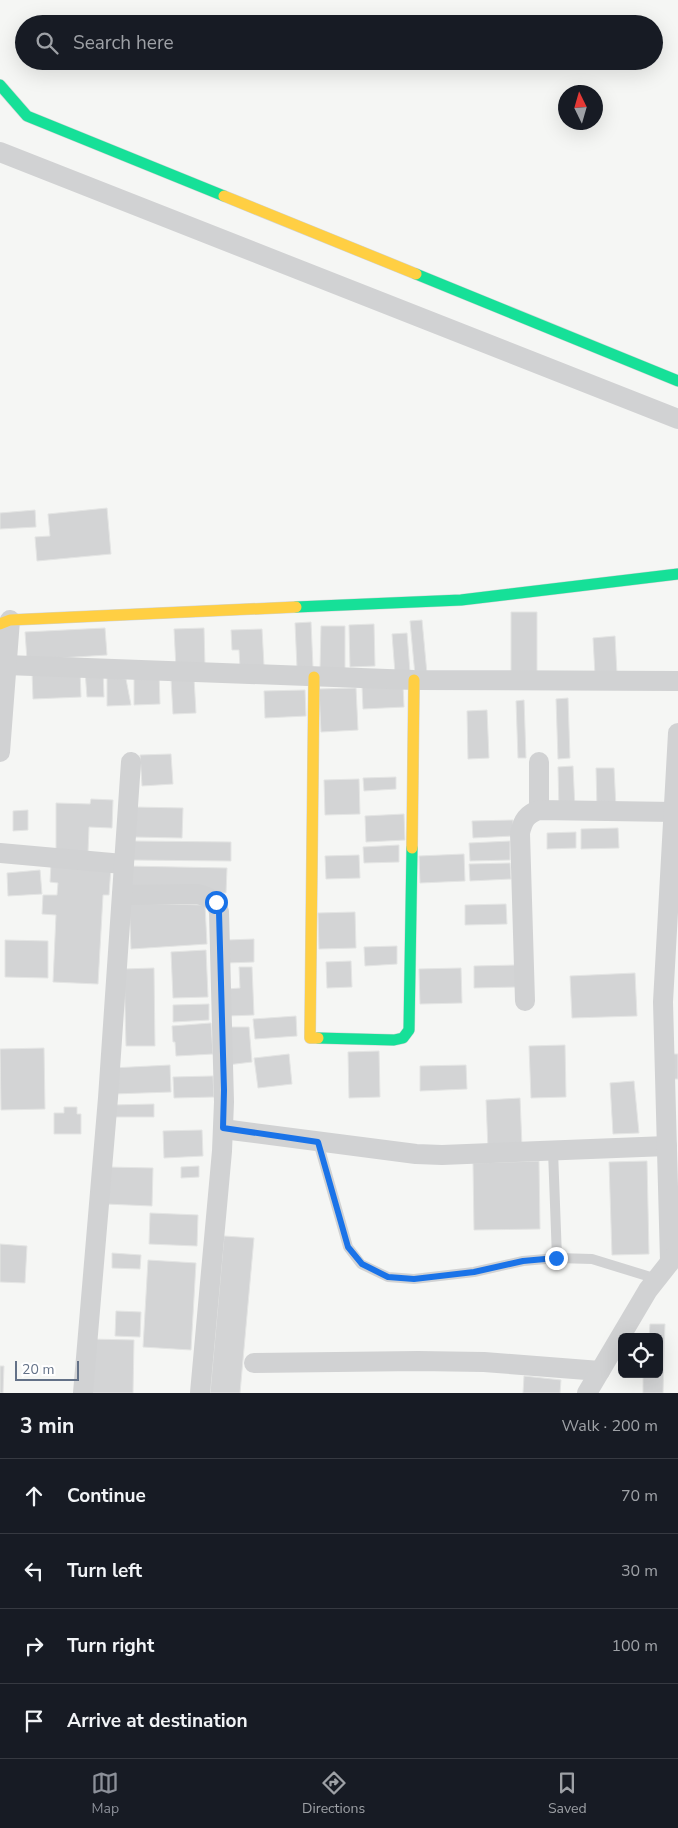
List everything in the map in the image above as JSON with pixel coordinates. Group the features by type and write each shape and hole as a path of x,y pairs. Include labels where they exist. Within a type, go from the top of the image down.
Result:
{"street":[{"path":"0,85 26,116 678,381"},
{"path":"0,152 678,419"},
{"path":"0,752 6,666 5,622 461,600 678,574"},
{"path":"6,666 414,680 678,681"},
{"path":"314,676 310,1038 394,1040 403,1038 409,1030 414,680"},
{"path":"587,1393 648,1290 674,1256 667,1146 663,1002 673,918 678,733"},
{"path":"83,1393 108,1098 131,762"},
{"path":"539,762 540,810"},
{"path":"525,1001 520,833 522,823 528,814 540,810 675,812"},
{"path":"0,853 123,864"},
{"path":"122,895 197,894 207,896 216,902 219,912 224,1090 223,1128 200,1393"},
{"path":"223,1128 318,1142 424,1154 667,1146"},
{"path":"254,1363 484,1362 600,1371"}],"lane":[{"path":"318,1142 348,1247 362,1264 388,1277 414,1279 474,1272 523,1261 556,1258 592,1258 656,1278"},
{"path":"552,1151 556,1258"}],"building":[{"path":"107,508 111,554 37,561 35,537 50,536 48,514"},
{"path":"35,510 36,527 0,529 0,513"},
{"path":"511,612 537,612 537,672 511,673"},
{"path":"422,620 427,674 415,675 410,621"},
{"path":"311,622 313,668 297,668 295,623"},
{"path":"374,624 375,666 350,667 349,625"},
{"path":"321,626 345,626 345,669 320,669"},
{"path":"105,628 107,655 27,660 25,632"},
{"path":"204,628 205,667 176,668 174,629"},
{"path":"262,629 264,666 240,667 239,650 232,650 231,630"},
{"path":"407,633 410,672 395,673 392,634"},
{"path":"615,636 617,674 595,675 593,638"},
{"path":"80,670 81,697 33,699 32,672"},
{"path":"103,670 104,697 87,697 85,671"},
{"path":"159,673 160,704 134,705 134,674"},
{"path":"107,677 126,679 131,705 107,706"},
{"path":"194,678 196,713 173,714 171,679"},
{"path":"403,685 404,707 363,709 362,686"},
{"path":"356,688 358,730 321,732 319,689"},
{"path":"305,690 306,716 265,718 264,691"},
{"path":"568,698 570,758 558,759 556,699"},
{"path":"524,700 526,758 518,758 516,701"},
{"path":"487,710 489,758 468,759 467,711"},
{"path":"171,754 173,784 142,786 140,755"},
{"path":"573,766 575,809 559,810 558,767"},
{"path":"596,768 614,768 616,808 597,809"},
{"path":"396,777 396,789 364,791 363,778"},
{"path":"359,779 360,814 325,815 324,780"},
{"path":"91,799 113,800 112,828 89,827 88,852 56,851 56,803 90,804"},
{"path":"134,807 183,808 182,838 133,837"},
{"path":"28,810 28,830 13,831 13,811"},
{"path":"404,814 405,840 366,842 365,816"},
{"path":"513,820 513,836 473,838 472,821"},
{"path":"618,828 619,848 581,849 581,829"},
{"path":"576,832 576,848 547,849 547,833"},
{"path":"132,841 231,842 231,861 132,860"},
{"path":"510,841 510,860 470,861 469,843"},
{"path":"399,845 399,862 364,863 363,847"},
{"path":"464,854 465,881 420,883 419,856"},
{"path":"359,855 360,878 326,879 325,856"},
{"path":"510,863 511,879 470,881 469,864"},
{"path":"51,864 111,867 109,895 103,895 98,984 53,982 56,915 42,914 43,895 57,895 58,883 50,882"},
{"path":"125,866 227,868 226,893 124,891"},
{"path":"40,870 42,894 8,896 7,873"},
{"path":"129,903 205,905 207,944 131,949"},
{"path":"506,904 507,924 465,925 465,905"},
{"path":"355,912 356,948 319,949 318,913"},
{"path":"254,939 254,962 227,963 228,940"},
{"path":"5,940 48,941 48,978 5,977"},
{"path":"397,946 397,964 365,966 364,947"},
{"path":"206,950 208,997 173,998 171,952"},
{"path":"351,961 352,987 327,988 326,962"},
{"path":"516,965 517,987 474,988 474,966"},
{"path":"239,967 252,967 254,1015 228,1016 227,989 240,988"},
{"path":"154,968 155,1046 126,1046 124,969"},
{"path":"461,968 462,1003 420,1004 419,969"},
{"path":"635,973 637,1016 572,1018 570,976"},
{"path":"209,1004 209,1020 173,1022 173,1005"},
{"path":"296,1016 297,1036 255,1039 253,1019"},
{"path":"211,1023 213,1054 176,1056 172,1026"},
{"path":"227,1027 249,1027 252,1062 227,1065"},
{"path":"565,1045 566,1097 531,1098 529,1046"},
{"path":"44,1048 45,1109 1,1110 0,1049"},
{"path":"379,1051 380,1097 349,1098 348,1052"},
{"path":"289,1054 292,1084 258,1088 254,1058"},
{"path":"673,1054 678,1054 678,1079 674,1079"},
{"path":"170,1065 171,1092 113,1094 112,1068"},
{"path":"466,1065 467,1089 420,1091 420,1066"},
{"path":"213,1076 214,1097 174,1098 173,1077"},
{"path":"634,1081 639,1133 613,1134 610,1083"},
{"path":"520,1098 522,1147 488,1149 486,1100"},
{"path":"154,1104 154,1117 111,1117 111,1105"},
{"path":"64,1107 77,1107 77,1114 81,1114 81,1134 54,1134 54,1113 64,1113"},
{"path":"202,1130 203,1156 164,1158 163,1131"},
{"path":"539,1161 540,1229 474,1230 473,1163"},
{"path":"647,1161 649,1254 612,1255 609,1162"},
{"path":"199,1166 199,1177 181,1178 181,1167"},
{"path":"107,1167 153,1168 152,1206 106,1204"},
{"path":"150,1213 198,1215 197,1246 149,1244"},
{"path":"224,1236 254,1238 240,1393 210,1393"},
{"path":"0,1244 27,1246 25,1283 0,1282"},
{"path":"112,1253 141,1255 140,1269 112,1268"},
{"path":"148,1260 196,1263 191,1350 143,1347"},
{"path":"116,1311 141,1312 140,1337 115,1336"},
{"path":"650,1324 665,1324 663,1393 643,1393 643,1378 663,1378 663,1333 649,1333"},
{"path":"89,1339 134,1340 133,1393 88,1393"},
{"path":"0,1366 4,1366 3,1393 0,1393"},
{"path":"524,1376 561,1380 560,1393 523,1393"}],"traffic: fast":[{"path":"0,85 27,116 224,196"},
{"path":"416,274 678,381"},
{"path":"296,607 461,600 678,574"},
{"path":"318,1038 394,1040 403,1038 409,1030 412,848"}],"traffic: slow":[{"path":"224,196 416,274"},
{"path":"0,624 10,620 296,607"},
{"path":"314,677 310,1038 318,1038"},
{"path":"412,848 414,680"}],"route":[{"path":"216,902 219,912 224,1090 223,1128 318,1142 348,1247 362,1264 388,1277 414,1279 474,1272 523,1261 556,1258"}]}
